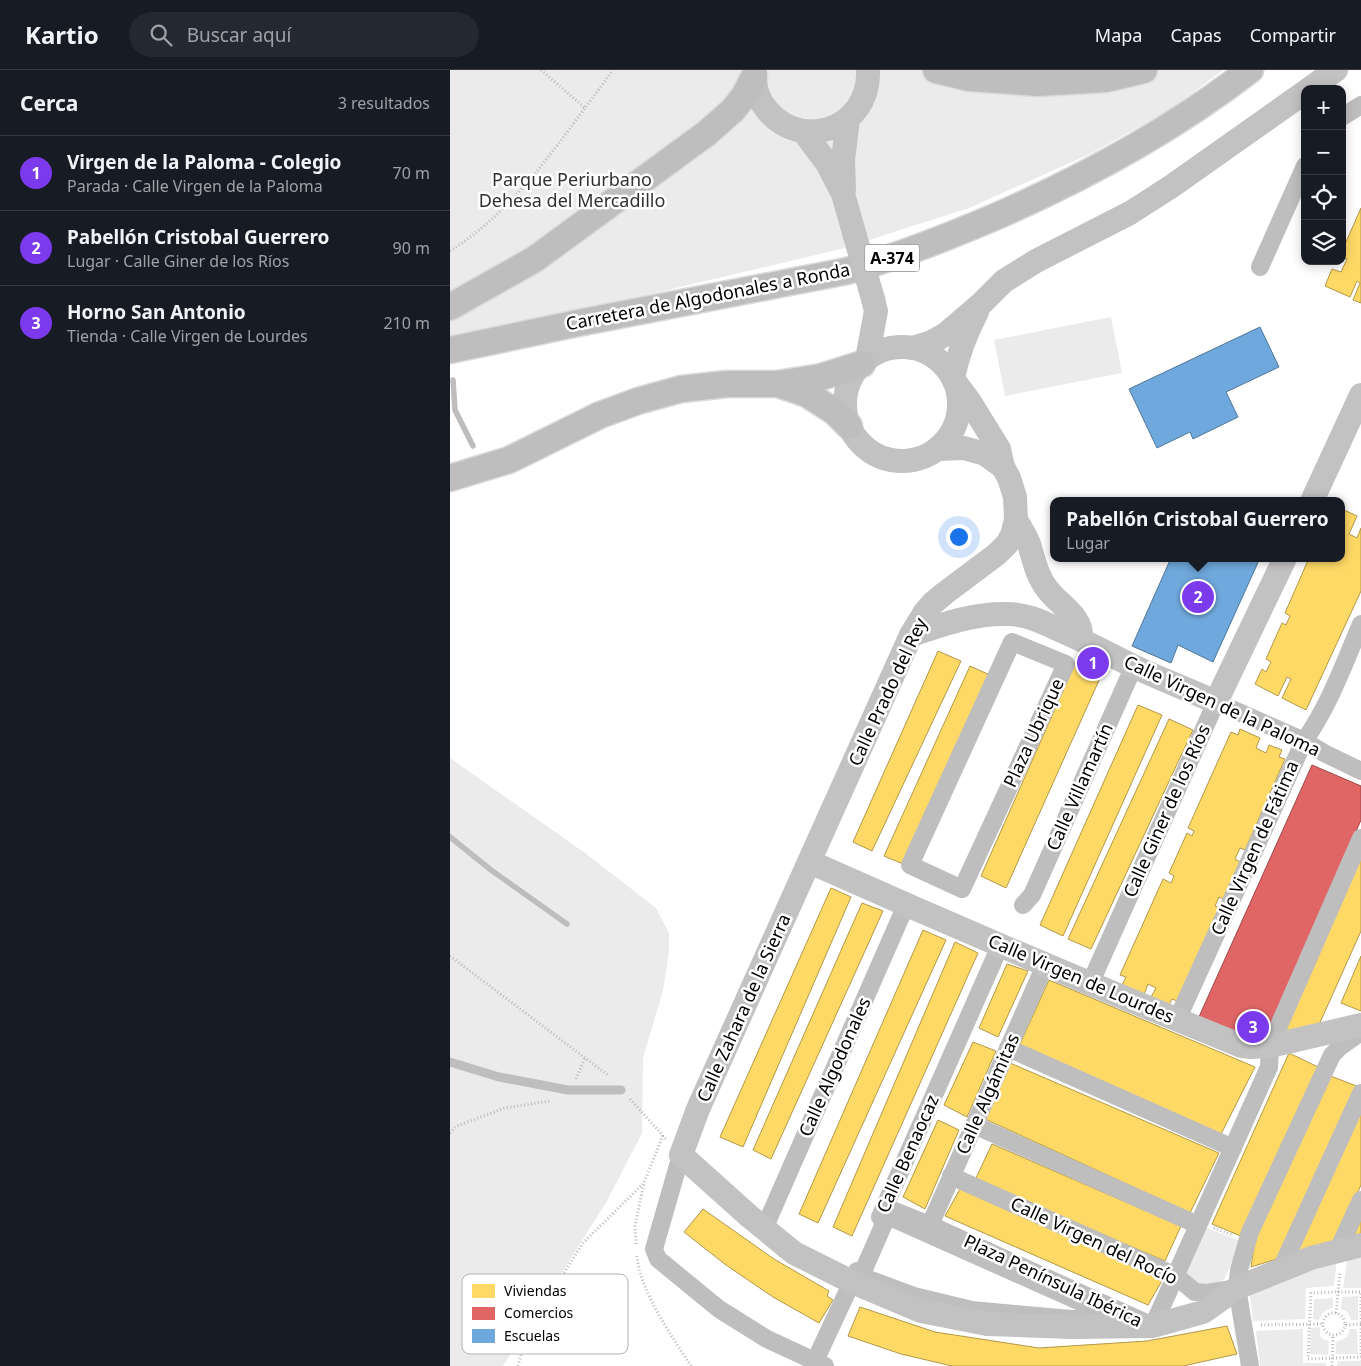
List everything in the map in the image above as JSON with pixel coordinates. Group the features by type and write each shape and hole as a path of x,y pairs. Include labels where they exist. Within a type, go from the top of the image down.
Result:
{"main road":[{"path":"936,70 969,78 1038,83 1106,79 1144,70"},
{"name":"Carretera de Algodonales a Ronda","path":"450,350 847,271 880,262 917,249 1042,197 1102,166 1168,128 1250,70"},
{"path":"450,307 534,259 707,133 733,110 744,96 755,73"},
{"path":"450,362 496,340"},
{"path":"455,474 509,460 600,415 638,401 681,389 718,385 777,384 821,377 864,362"},
{"path":"777,384 807,394 835,412 849,426"}],"street":[{"path":"755,73 758,96 769,113 784,125 803,131 819,131 834,127 848,118 860,105 866,89 868,70"},
{"path":"1315,85 1336,70"},
{"path":"803,131 827,162 844,194 875,305 910,348 930,354 943,364 954,380 959,400 958,418 950,436 937,449 922,458 905,461 887,460 871,452 858,441 849,426 845,409 846,393 852,377 864,362 879,352 893,348 910,348 932,342 946,334 980,305 1004,281 1036,261 1130,213 1172,186 1301,95"},
{"path":"1346,114 1361,104"},
{"path":"844,194 843,160 848,118"},
{"path":"1260,267 1301,175"},
{"path":"864,362 875,305"},
{"path":"954,380 957,360 965,335 980,305"},
{"name":"Calle Prado del Rey","path":"810,862 911,635 925,612 945,592 997,554 1007,544 1012,535 1016,520 1016,509 1012,486 1003,467 999,449 954,380"},
{"path":"1314,497 1361,395"},
{"path":"937,449 964,448 985,454 1003,467"},
{"path":"1016,520 1028,542 1043,584 1055,599 1074,616 1081,628 1080,639"},
{"name":"Calle Giner de los Ríos","path":"1090,984 1216,702 1283,562"},
{"name":"Calle Virgen de la Paloma","path":"911,635 949,623 990,614 1020,615 1031,618 1304,741 1324,753 1352,764"},
{"name":"Calle Virgen de Fátima","path":"1177,1020 1304,741 1339,686 1361,624"},
{"name":"Plaza Ubrique","path":"1012,642 1066,664 962,889 910,865 1012,642"},
{"name":"Calle Villamartín","path":"1023,905 1032,895 1134,666"},
{"path":"1153,1326 1269,1067 1270,1046 1361,838"},
{"name":"Calle Virgen de Lourdes","path":"810,862 1000,946 1242,1046 1270,1046 1361,1025"},
{"name":"Calle Zahara de la Sierra","path":"681,1155 698,1109 810,862"},
{"name":"Calle Algodonales","path":"764,1229 906,905"},
{"name":"Calle Benaocaz","path":"820,1364 852,1282 887,1212 1000,946"},
{"name":"Calle Algámitas","path":"930,1225 1046,964"},
{"path":"1250,1366 1237,1288 1239,1270 1254,1223 1332,1055 1361,1032"},
{"path":"1008,1048 1233,1148"},
{"path":"1280,1271 1361,1093"},
{"path":"974,1125 1199,1223"},
{"path":"681,1155 654,1249 658,1259 719,1309 767,1339 820,1364"},
{"name":"Plaza Península Ibérica","path":"681,1155 764,1229 794,1252 852,1282 921,1311 987,1324 1072,1328 1153,1326"},
{"name":"Calle Virgen del Rocío","path":"951,1176 1176,1276 1195,1292 1207,1293 1237,1288"},
{"path":"1339,1260 1361,1200"},
{"name":"Plaza Península Ibérica","path":"887,1212 1087,1306 1114,1318 1071,1319 972,1310 914,1296 868,1279 864,1269 886,1219 887,1212"},
{"name":"Plaza Península Ibérica","path":"887,1212 930,1225 1153,1326"},
{"path":"1153,1326 1203,1312 1237,1288 1311,1258 1339,1260 1361,1245"},
{"path":"1255,1366 1247,1293 1250,1288 1312,1264 1361,1251"}],"lane":[{"path":"450,1062 499,1077 568,1090 621,1090"}],"path":[{"path":"541,70 584,108"},
{"path":"450,251 466,241 485,225 521,190 548,160 613,70"},
{"path":"450,956 610,1077 681,1155"},
{"path":"450,1133 457,1126 505,1108 558,1100 573,1086 585,1058"},
{"path":"563,1274 583,1243 644,1183"},
{"path":"1199,1223 1248,1242"},
{"path":"1336,1313 1339,1260"},
{"path":"1361,1292 1361,1357 1308,1359 1310,1324 1311,1293 1361,1292"},
{"path":"1336,1313 1344,1318 1346,1325 1341,1334 1333,1336 1325,1331 1323,1324 1327,1316 1336,1313"},
{"path":"1251,1326 1323,1324"},
{"path":"1346,1325 1361,1324"},
{"path":"1332,1366 1333,1336"}],"green space":[{"name":"Parque Periurbano Dehesa del Mercadillo","path":"450,70 1223,70 1171,109 1092,153 969,208 841,249 676,288 450,346"},
{"path":"1111,317 1122,373 1005,396 994,340"},
{"path":"450,758 585,853 656,908 669,933 669,951 663,991 643,1058 642,1133 607,1201 561,1274 462,1274 462,1354 511,1354 503,1366 450,1366"},
{"path":"1204,1227 1241,1241 1224,1280 1209,1286 1189,1281 1186,1268"},
{"path":"1361,1252 1361,1288 1343,1288 1348,1255"},
{"path":"1337,1259 1334,1286 1306,1288 1305,1319 1253,1321 1250,1296 1257,1287"},
{"path":"1358,1296 1358,1320 1351,1320 1348,1313 1341,1309 1342,1297"},
{"path":"1333,1298 1333,1308 1324,1312 1319,1320 1313,1319 1314,1299"},
{"path":"1320,1327 1320,1336 1324,1340 1329,1341 1328,1355 1310,1354 1311,1328"},
{"path":"1303,1329 1303,1363 1326,1363 1326,1366 1260,1366 1256,1331"},
{"path":"1350,1329 1357,1329 1358,1354 1336,1354 1336,1342 1347,1337"},
{"path":"1361,1360 1361,1366 1337,1366 1338,1361"}],"building: Viviendas":[{"path":"1361,208 1361,303 1353,300 1360,283 1357,281 1350,297 1325,286 1332,269 1341,272 1346,265 1346,242"},
{"path":"1345,510 1357,516 1349,534 1357,538 1361,528 1361,591 1306,710 1282,698 1291,679 1287,677 1278,696 1255,684 1262,669 1266,672 1271,662 1266,659 1282,623 1286,625 1290,616 1285,613 1307,562 1345,562"},
{"path":"938,651 961,661 872,851 853,842"},
{"path":"970,666 990,675 903,864 884,856"},
{"path":"1074,666 1100,678 1006,888 981,876"},
{"path":"1138,705 1162,715 1063,936 1040,925"},
{"path":"1169,719 1193,730 1091,949 1068,939"},
{"path":"1240,729 1260,738 1256,748 1266,753 1269,745 1282,750 1279,757 1285,759 1245,850 1240,848 1235,859 1240,862 1223,899 1219,897 1215,906 1220,908 1177,1001 1172,999 1169,1005 1151,997 1156,988 1148,984 1144,995 1122,985 1126,977 1120,975 1163,879 1171,883 1174,876 1169,873 1187,833 1192,836 1194,831 1188,828 1231,732 1238,735"},
{"path":"1361,858 1361,931 1318,1027 1282,1037"},
{"path":"831,888 851,897 743,1147 720,1137"},
{"path":"862,903 883,911 771,1159 753,1150"},
{"path":"923,930 946,940 818,1223 799,1214"},
{"path":"955,942 978,953 852,1236 833,1227"},
{"path":"1361,956 1361,1011 1341,1003"},
{"path":"1007,964 1028,971 998,1037 979,1028"},
{"path":"1049,980 1255,1067 1220,1136 1019,1046"},
{"path":"973,1042 996,1051 967,1117 944,1105"},
{"path":"1289,1053 1318,1067 1243,1237 1212,1224"},
{"path":"1010,1063 1219,1153 1190,1213 985,1119"},
{"path":"1328,1075 1359,1087 1283,1257 1251,1267 1255,1240"},
{"path":"1361,1105 1361,1185 1335,1244 1293,1257"},
{"path":"938,1120 959,1130 925,1209 903,1197"},
{"path":"992,1144 1181,1226 1165,1261 975,1180"},
{"path":"960,1189 1163,1279 1148,1305 945,1216"},
{"path":"703,1209 774,1259 829,1291 827,1296 833,1300 819,1323 773,1297 726,1265 684,1232"},
{"path":"1361,1220 1361,1234 1354,1235"},
{"path":"860,1307 935,1332 1039,1348 1147,1341 1227,1326 1237,1354 1183,1366 952,1366 901,1354 848,1336"}],"building: Comercios":[{"path":"1312,765 1361,786 1361,820 1265,1041 1236,1037 1198,1019"}],"building: Escuelas":[{"path":"1260,327 1279,367 1226,392 1238,417 1193,439 1190,432 1157,448 1129,389"},
{"path":"1169,562 1258,562 1213,662 1178,645 1171,663 1132,646"}],"waterway":[{"path":"453,380 455,410 473,446"},
{"path":"450,837 491,870 567,924"}],"place":[{"name":"Pabellón Cristobal Guerrero","path":"1198,597"},
{"name":"Virgen de la Paloma - Colegio","path":"1093,663"},
{"name":"Horno San Antonio","path":"1253,1027"}]}
